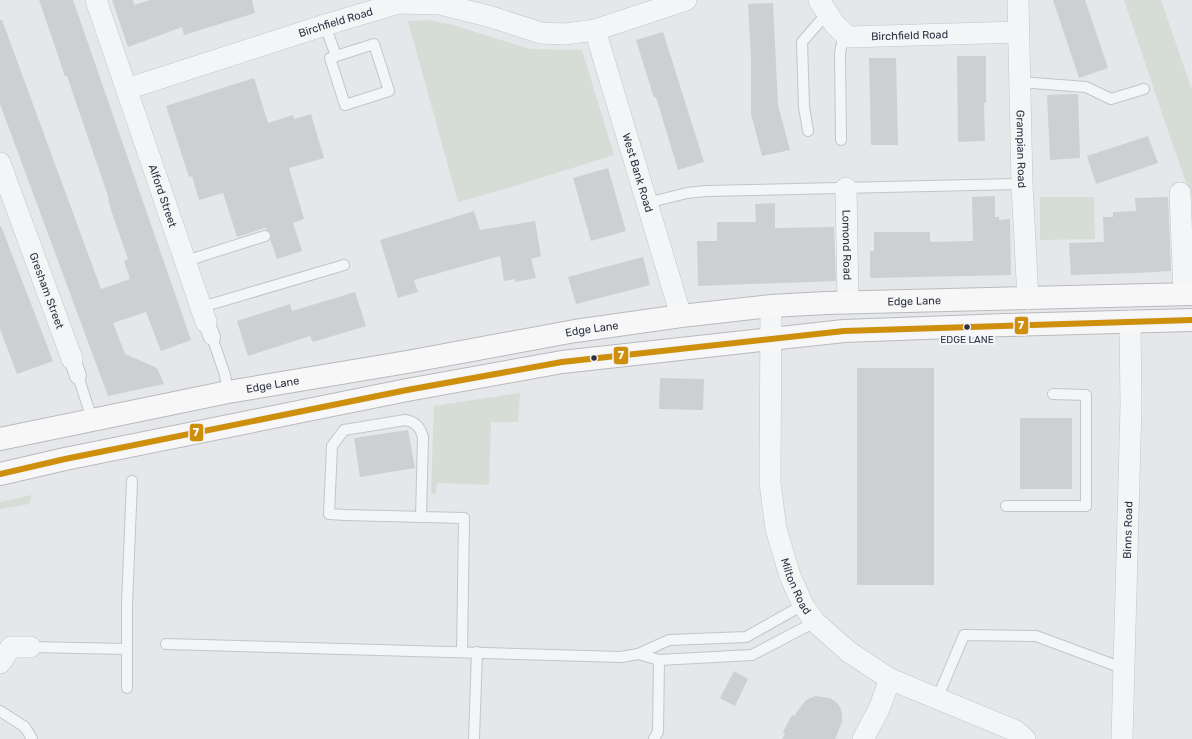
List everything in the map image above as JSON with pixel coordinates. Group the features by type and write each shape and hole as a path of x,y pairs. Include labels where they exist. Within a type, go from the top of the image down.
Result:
{"highway":[{"name":"Edge Lane","path":"0,439 228,392 407,362 575,331 681,316 770,306 848,302 1028,299 1188,294"},
{"path":"0,474 65,459 407,390 554,363 851,331 1192,320"}],"street":[{"name":"Alford Street","path":"96,0 206,322"},
{"name":"Birchfield Road","path":"127,89 325,24 399,3 440,4 492,8 541,33 565,34 595,30 686,0"},
{"name":"Grampian Road","path":"1018,0 1022,184 1028,299"},
{"path":"829,4 835,24 848,37"},
{"name":"West Bank Road","path":"595,30 681,316"},
{"name":"Birchfield Road","path":"848,37 1019,32"},
{"name":"Gresham Street","path":"0,162 75,368"},
{"name":"Lomond Road","path":"846,188 848,302"},
{"path":"1180,193 1188,294"},
{"name":"Milton Road","path":"770,306 770,483 776,529 790,576 803,605 815,622 849,652 890,679 1016,731 1026,739"},
{"name":"Binns Road","path":"1122,739 1131,406 1130,321"},
{"path":"0,664 11,647 30,647"},
{"path":"864,739 879,709 890,679"}],"lane":[{"path":"808,131 804,107 802,42 829,4"},
{"path":"325,24 336,56"},
{"path":"841,140 840,53 842,43 848,37"},
{"path":"374,44 389,91 345,105 330,58 336,56 374,44"},
{"path":"1020,82 1086,87 1111,98 1144,90"},
{"path":"648,203 687,193 706,191 1022,184"},
{"path":"186,261 265,236"},
{"path":"206,322 344,265"},
{"name":"Alford Street","path":"206,322 225,375 228,392"},
{"name":"Gresham Street","path":"75,368 92,419"},
{"path":"1006,506 1086,506 1086,394 1053,394"},
{"path":"421,517 423,437 420,428 413,421 405,420 344,430 332,446 329,514 421,517 464,518 462,652"},
{"path":"127,688 127,604 132,481"},
{"path":"166,644 621,657 638,654 669,640 746,637 803,605"},
{"path":"638,654 659,660 752,655 815,622"},
{"path":"937,699 964,635 1036,636 1125,669"},
{"path":"30,647 126,649"},
{"path":"474,739 477,652"},
{"path":"654,739 658,732 659,660"},
{"path":"0,711 26,727 32,739"}],"shaded area":[{"path":"1124,0 1161,0 1192,90 1192,199 1168,131"},
{"path":"428,20 453,25 530,49 582,50 614,155 458,202 408,21"},
{"path":"1040,197 1094,197 1095,239 1040,240"},
{"path":"520,393 518,422 491,422 489,485 437,483 436,493 431,494 434,406"},
{"path":"32,495 29,504 0,509 0,502"}],"building":[{"path":"39,0 73,0 191,340 161,351 146,312 113,323 125,354 157,368 164,384 108,396 0,104 0,20 2,20 101,289 130,279 124,261 128,259 112,213 109,199"},
{"path":"112,0 133,0 134,5 150,0 252,0 255,13 184,35 182,27 128,47"},
{"path":"1053,0 1085,0 1108,68 1079,78"},
{"path":"773,3 778,105 790,150 762,156 751,114 751,57 748,4"},
{"path":"663,32 704,162 678,170 656,97 654,98 636,40"},
{"path":"957,56 986,56 986,103 984,103 985,141 958,142"},
{"path":"869,58 896,58 898,145 871,145"},
{"path":"254,78 268,123 293,115 294,119 311,114 324,158 289,168 304,219 293,223 302,251 277,259 270,239 271,234 265,228 237,237 223,193 199,200 192,176 189,177 166,106"},
{"path":"1078,94 1080,158 1050,160 1047,95"},
{"path":"1148,136 1158,163 1096,184 1087,156"},
{"path":"608,168 626,231 591,241 573,178"},
{"path":"995,196 995,217 999,217 999,220 1010,219 1011,275 870,278 870,251 874,251 874,232 930,232 930,242 973,241 972,197"},
{"path":"1168,197 1171,271 1071,275 1069,243 1104,242 1103,217 1113,217 1113,212 1136,211 1135,198"},
{"path":"775,203 775,228 834,227 836,281 698,286 697,241 717,241 717,222 756,222 755,204"},
{"path":"474,211 480,230 535,221 541,256 531,259 536,278 515,282 515,279 504,281 500,256 414,280 418,292 398,298 380,240"},
{"path":"0,226 53,361 17,374 0,329"},
{"path":"643,257 650,285 576,304 568,277"},
{"path":"355,292 366,326 313,342 310,336 248,356 237,321 290,304 292,311"},
{"path":"857,368 934,368 934,585 857,585"},
{"path":"660,378 704,379 703,410 659,409"},
{"path":"1020,418 1072,418 1072,489 1020,489"},
{"path":"408,430 415,468 360,477 354,438"},
{"path":"734,671 748,679 735,706 720,698"},
{"path":"816,696 830,698 840,707 842,722 835,739 782,739 785,734 783,732 792,715 794,716 805,701"}],"transit line":[{"name":"7","path":"0,474 65,459 407,390 562,362 844,331 1192,320"}],"place":[{"name":"EDGE LANE","path":"967,327"}]}
